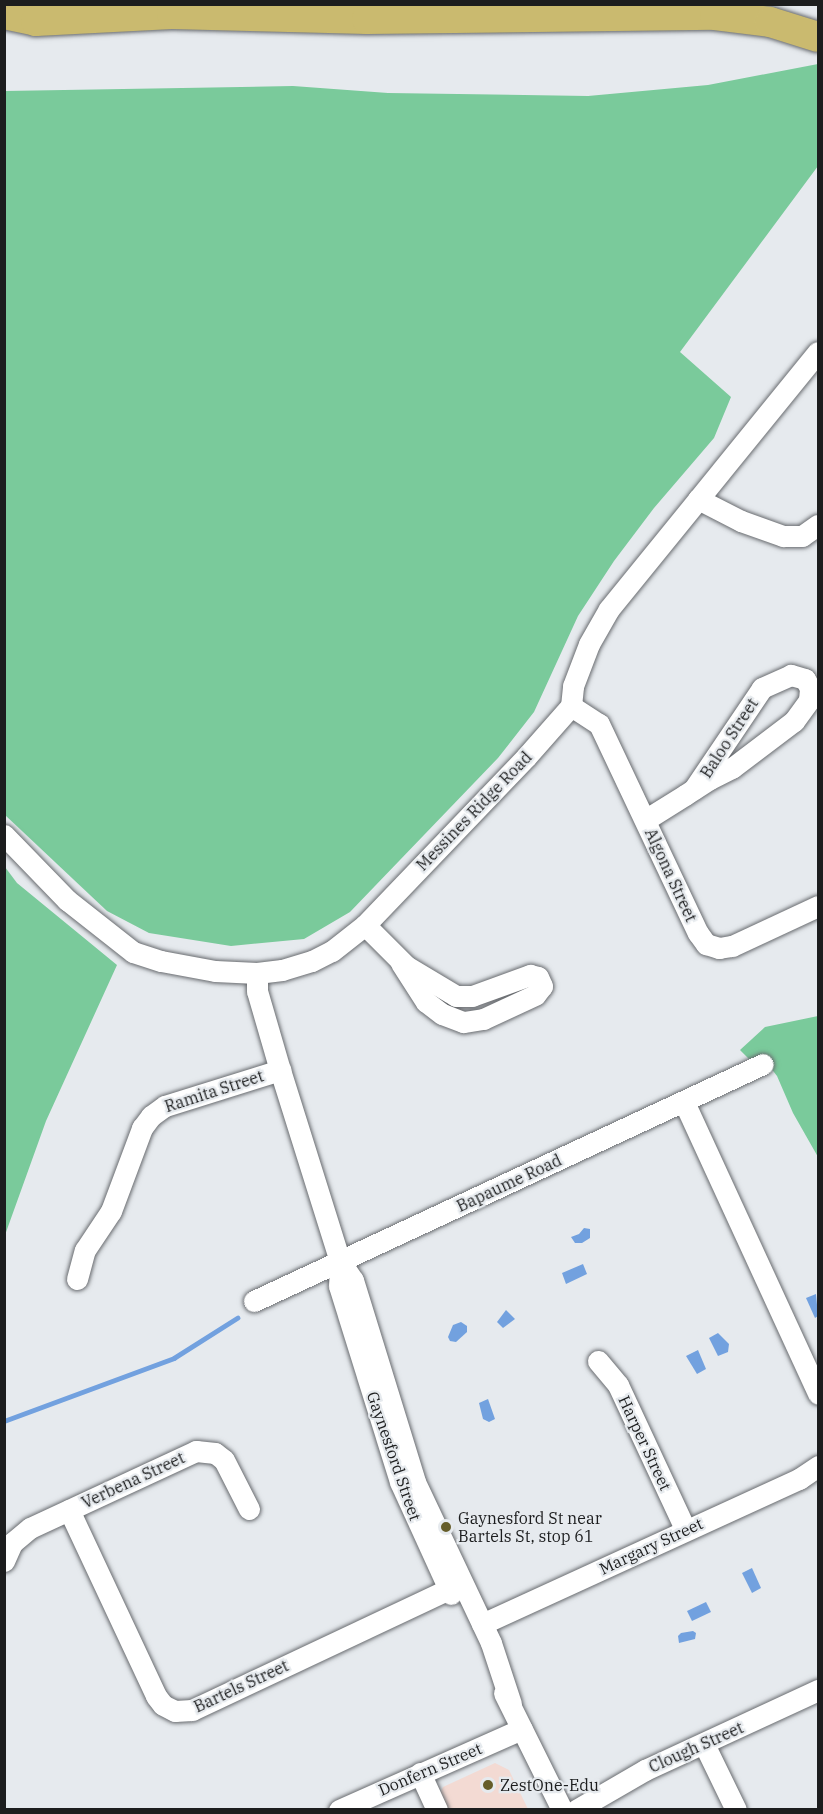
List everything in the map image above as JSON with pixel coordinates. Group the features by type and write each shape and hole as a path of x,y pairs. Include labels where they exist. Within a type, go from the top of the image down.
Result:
{"highway":[{"path":"4,13 50,4"},
{"path":"4,13 36,21 172,14 367,19 715,15 770,22 819,37"}],"street":[{"path":"571,706 573,686 581,665 609,609 819,352"},
{"path":"698,499 741,521 783,536 802,536 819,525"},
{"name":"Baloo Street","path":"645,820 732,768 799,717 810,697 805,679 791,675 762,688 705,776 694,789"},
{"name":"Algona Street","path":"571,706 598,724 698,933 711,946 732,946 819,906"},
{"name":"Messines Ridge Road","path":"4,835 88,918 133,952 161,961 204,969 256,973 282,970 319,958 343,944 365,925 526,758 571,706"},
{"path":"365,925 401,963 426,1002 442,1014 463,1022 477,1021 535,995 542,986 538,977 530,975 478,995 460,997 432,984 401,963"},
{"name":"Gaynesford Street","path":"256,973 257,991 280,1070 340,1261 352,1281 419,1493 482,1624 498,1661 511,1704"},
{"name":"Bapaume Road","path":"254,1301 763,1064"},
{"name":"Ramita Street","path":"77,1279 85,1250 111,1210 142,1128 151,1116 165,1106 280,1070"},
{"path":"684,1102 819,1394"},
{"name":"Gaynesford Street","path":"340,1261 339,1286 400,1482 449,1589 481,1653 511,1704 562,1809"},
{"name":"Harper Street","path":"598,1361 618,1385 685,1529"},
{"name":"Verbena Street","path":"4,1561 10,1546 20,1535 69,1510 201,1450 215,1453 224,1460 249,1509"},
{"name":"Margary Street","path":"482,1624 685,1529 799,1479 819,1466"},
{"name":"Bartels Street","path":"69,1510 156,1696 163,1705 175,1711 192,1710 449,1589"},
{"name":"Clough Street","path":"576,1809 645,1770 819,1690"},
{"name":"Donfern Street","path":"339,1809 522,1729"},
{"path":"704,1744 736,1809"},
{"path":"420,1773 437,1809"}],"shaded area":[{"path":"495,1763 509,1770 528,1809 448,1809 440,1794 443,1787"}],"green space":[{"path":"818,64 818,166 680,352 731,397 714,438 654,508 614,561 578,616 534,712 498,758 350,912 304,939 231,946 149,933 107,911 5,815 5,91 293,86 388,93 588,96 708,85"},
{"path":"5,867 17,883 117,965 46,1121 5,1235"},
{"path":"818,1016 818,1157 793,1113 777,1076 767,1063 749,1059 740,1050 765,1027"}],"water":[{"path":"584,1228 590,1229 590,1238 582,1243 575,1243 571,1237 579,1234"},
{"path":"583,1264 587,1274 566,1284 562,1273"},
{"path":"816,1294 818,1316 815,1318 806,1298"},
{"path":"506,1310 515,1319 503,1328 497,1322"},
{"path":"461,1322 467,1326 467,1332 456,1342 450,1341 448,1337 453,1325"},
{"path":"718,1333 729,1344 728,1352 718,1356 709,1338"},
{"path":"698,1350 706,1369 697,1374 686,1356"},
{"path":"488,1399 495,1419 489,1422 483,1419 479,1403"},
{"path":"752,1568 761,1588 752,1593 742,1573"},
{"path":"706,1602 711,1612 692,1621 687,1611"},
{"path":"693,1631 696,1633 695,1639 679,1643 678,1636 681,1633"}],"waterway":[{"path":"4,1421 174,1358 237,1318"}],"place":[{"name":"Gaynesford St near Bartels St, stop 61","path":"446,1527"},
{"name":"ZestOne-Edu","path":"488,1785"}]}
